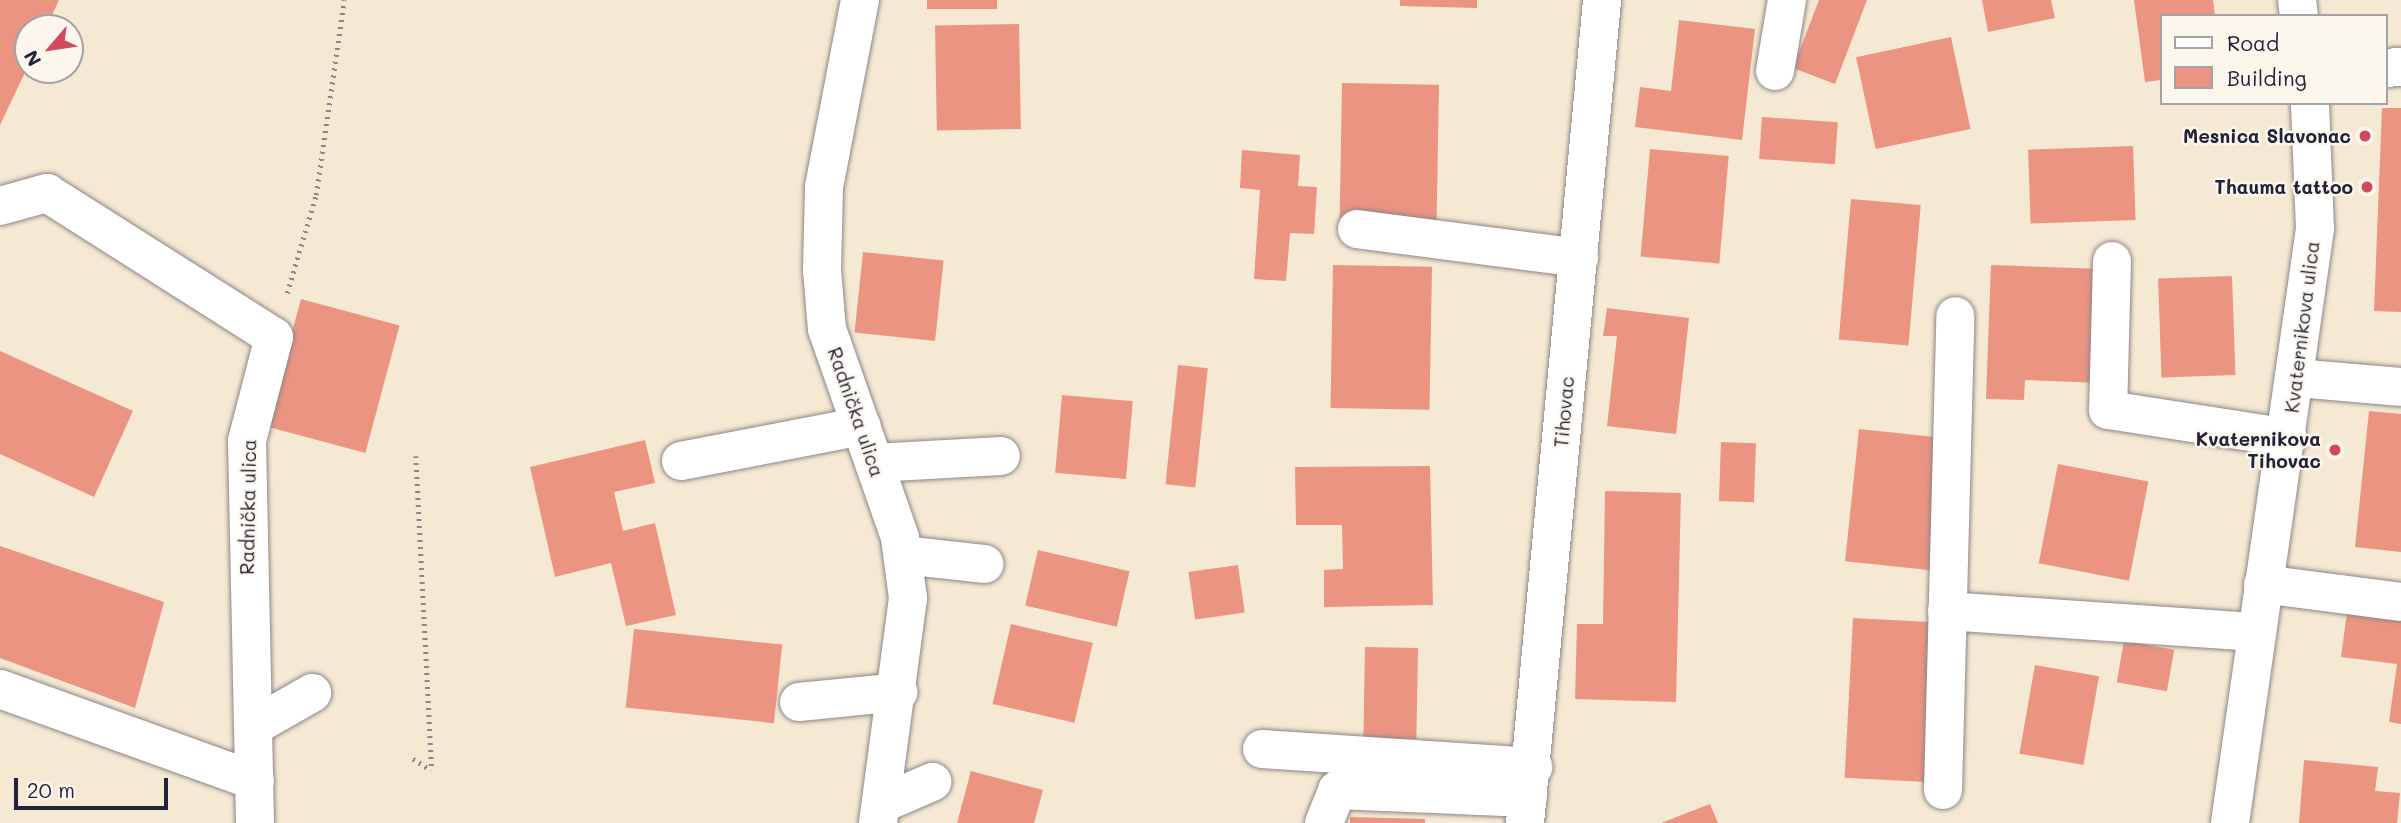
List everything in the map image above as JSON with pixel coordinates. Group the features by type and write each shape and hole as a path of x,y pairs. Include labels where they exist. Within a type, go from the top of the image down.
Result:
{"street":[{"name":"Radnička ulica","path":"860,0 824,187 822,270 827,329 862,426 903,555 908,598 899,692 879,814"},
{"name":"Tihovac","path":"1529,796 1602,0"},
{"path":"1775,71 1787,0"},
{"name":"Kvaternikova ulica","path":"2230,823 2263,584 2288,438 2315,229 2311,105"},
{"path":"0,206 47,193 274,337"},
{"path":"1357,229 1579,257"},
{"path":"2112,261 2108,410 2288,438"},
{"path":"1943,790 1955,316"},
{"name":"Radnička ulica","path":"255,823 254,726 244,556 247,441 274,337"},
{"path":"2296,378 2401,387"},
{"path":"681,461 862,426"},
{"path":"874,463 1001,456"},
{"path":"903,555 985,564"},
{"path":"2263,584 2401,602"},
{"path":"1947,611 2256,632"},
{"path":"0,688 255,781"},
{"path":"799,702 899,692"},
{"path":"254,726 312,693"},
{"path":"1262,749 1529,796"},
{"path":"879,814 932,782"},
{"path":"1324,823 1337,790 1529,796"}],"path":[{"path":"274,337 316,195 344,0"},
{"path":"413,759 432,771 416,456"}],"building":[{"path":"0,0 59,0 52,14 14,14 14,84 19,84 0,125"},
{"path":"927,0 997,0 997,9 927,9"},
{"path":"1400,0 1477,0 1477,8 1400,6"},
{"path":"1819,0 1867,0 1835,84 1793,68"},
{"path":"1982,0 2051,0 2055,18 1988,32"},
{"path":"2134,0 2213,0 2215,14 2160,14 2160,80 2145,82"},
{"path":"1679,20 1755,29 1742,140 1635,127 1640,87 1671,91"},
{"path":"1019,24 1021,129 937,130 935,25"},
{"path":"1951,37 1971,129 1876,149 1856,57"},
{"path":"1342,83 1439,85 1437,220 1340,218"},
{"path":"2382,108 2401,108 2401,312 2374,311"},
{"path":"1762,117 1838,122 1835,164 1759,159"},
{"path":"2133,146 2136,220 2031,224 2028,150"},
{"path":"1650,149 1729,156 1719,263 1641,257"},
{"path":"1242,150 1300,155 1298,186 1317,187 1314,234 1290,233 1286,281 1254,279 1260,190 1240,188"},
{"path":"1851,199 1921,205 1908,346 1839,339"},
{"path":"863,252 944,260 935,341 855,333"},
{"path":"1333,265 1432,267 1429,410 1331,408"},
{"path":"1991,265 2103,269 2098,383 2025,380 2024,400 1986,399"},
{"path":"2232,276 2235,375 2162,378 2158,279"},
{"path":"301,299 400,325 365,453 267,427"},
{"path":"1607,308 1689,318 1676,434 1607,426 1617,336 1603,336"},
{"path":"0,351 133,411 94,497 0,454"},
{"path":"1178,365 1208,368 1195,487 1165,484"},
{"path":"1062,395 1133,401 1126,479 1055,473"},
{"path":"2369,411 2401,414 2401,552 2355,547"},
{"path":"1859,429 1945,438 1931,570 1845,561"},
{"path":"645,440 655,483 614,492 623,531 655,523 676,615 626,626 611,563 555,577 530,467"},
{"path":"1721,442 1756,443 1754,502 1719,501"},
{"path":"2058,464 2148,482 2129,581 2039,563"},
{"path":"1430,466 1433,605 1324,607 1324,570 1343,569 1342,525 1296,525 1295,467"},
{"path":"1605,491 1681,493 1676,702 1575,699 1577,624 1603,624"},
{"path":"0,546 164,602 135,708 0,658"},
{"path":"1038,550 1130,571 1117,627 1025,606"},
{"path":"1238,565 1245,613 1195,619 1188,572"},
{"path":"2348,605 2401,612 2401,724 2389,722 2397,664 2341,657"},
{"path":"1853,618 1935,622 1927,782 1845,778"},
{"path":"1011,624 1093,643 1074,723 993,704"},
{"path":"634,629 782,645 774,723 626,708"},
{"path":"2124,641 2174,650 2167,691 2117,682"},
{"path":"1365,647 1418,648 1416,739 1363,738"},
{"path":"2035,665 2099,676 2083,765 2019,754"},
{"path":"2304,760 2378,767 2375,791 2400,793 2397,823 2299,823"},
{"path":"971,771 1043,790 1034,823 957,823"},
{"path":"1710,804 1718,823 1661,823"},
{"path":"1350,817 1425,819 1425,823 1350,823"}],"place":[{"name":"Mesnica Slavonac","path":"2365,136"},
{"name":"Thauma tattoo","path":"2367,187"},
{"name":"Kvaternikova Tihovac","path":"2335,450"}]}
